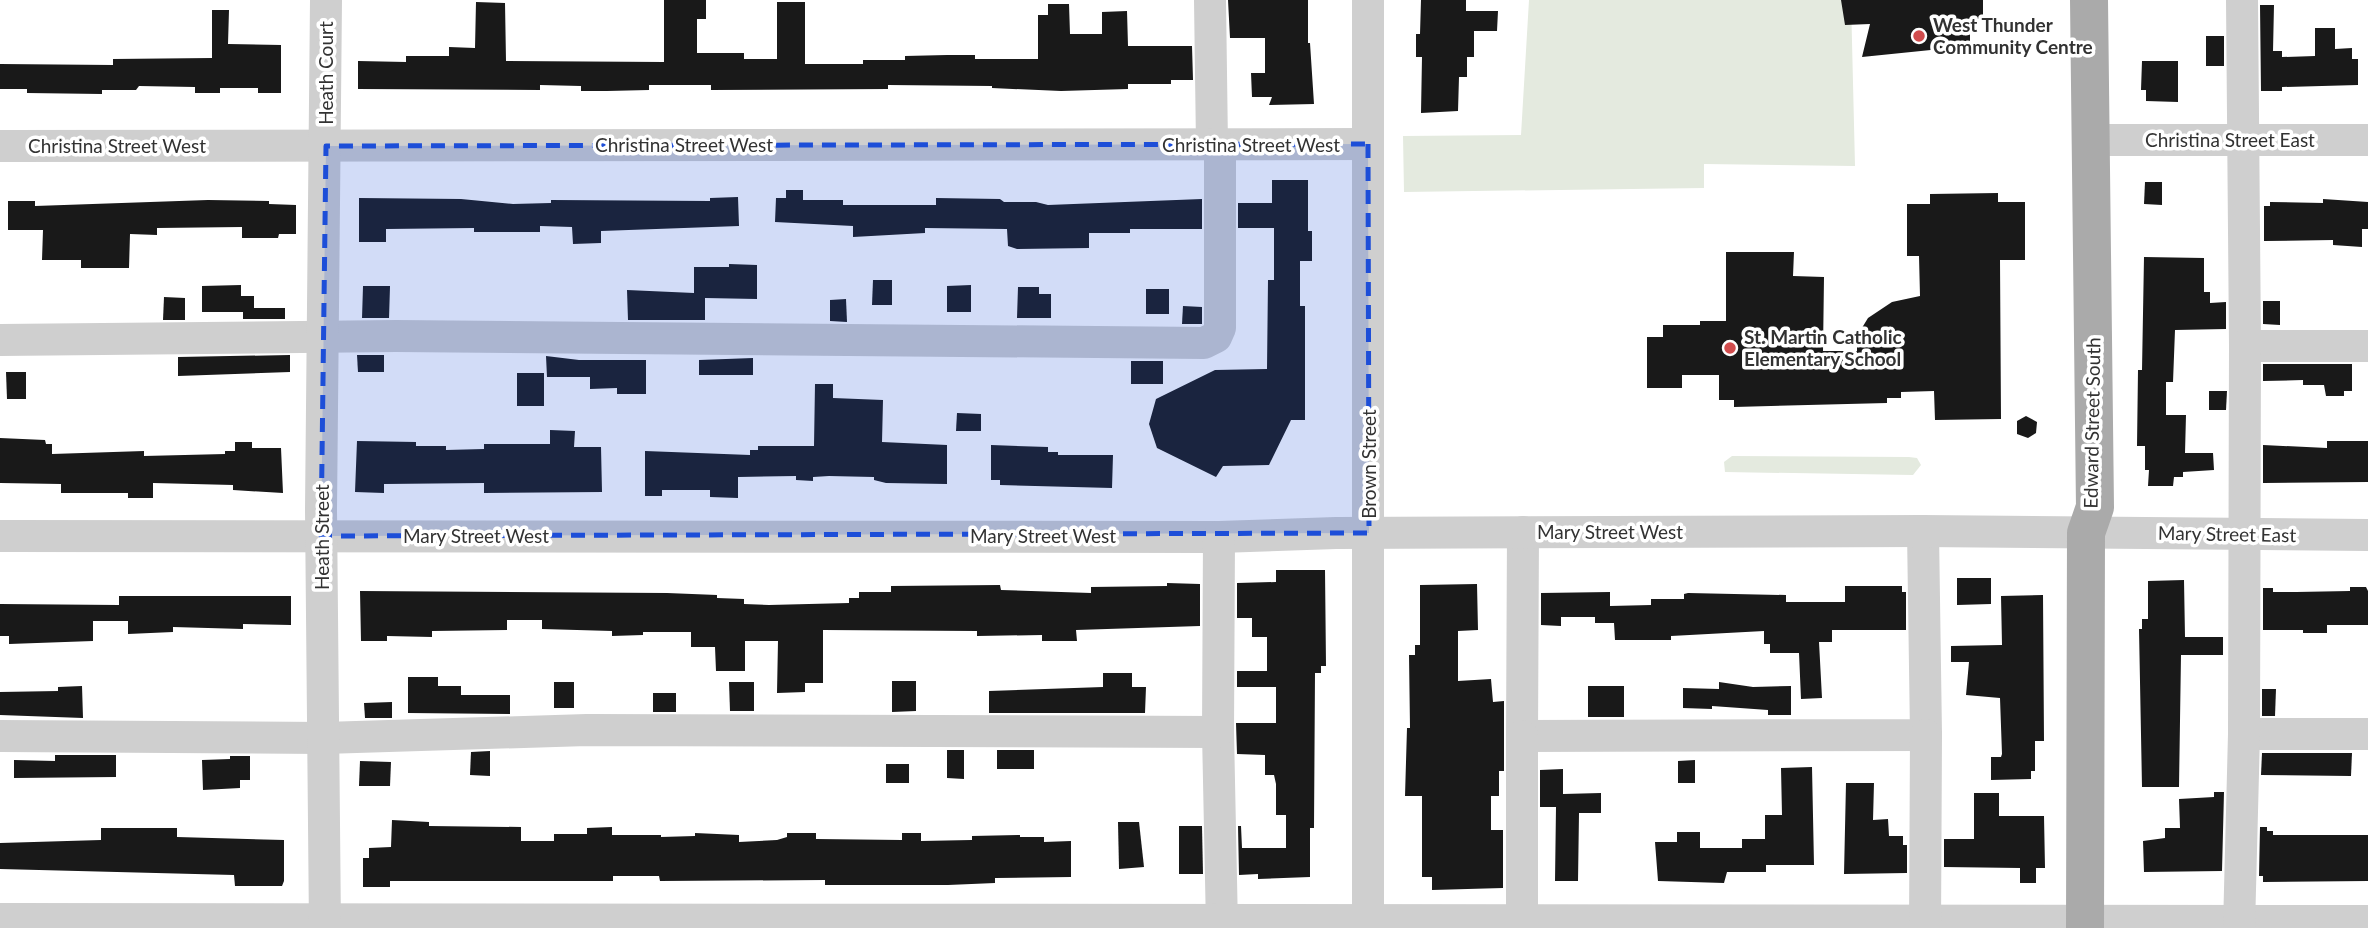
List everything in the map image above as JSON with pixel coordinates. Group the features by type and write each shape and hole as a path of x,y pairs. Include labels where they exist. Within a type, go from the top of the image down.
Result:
{"main road":[{"name":"Edward Street South","path":"2085,924 2086,533 2095,507 2089,0"}],"street":[{"name":"Heath Court","path":"326,0 326,146"},
{"path":"0,340 323,339 396,336 1204,343 1216,338 1220,328 1210,0"},
{"name":"Brown Street","path":"1368,0 1368,925"},
{"path":"2239,924 2245,536 2242,0"},
{"name":"Christina Street East","path":"2091,140 2368,140"},
{"name":"Christina Street West","path":"0,146 1368,144"},
{"name":"Heath Street","path":"325,924 321,536 326,146"},
{"path":"2245,346 2368,346"},
{"path":"1923,531 1925,924"},
{"path":"1522,925 1524,532"},
{"name":"Mary Street West","path":"0,536 1219,537 1524,532 2086,533"},
{"name":"Mary Street East","path":"2086,533 2368,535"},
{"path":"1219,537 1217,732 1222,925"},
{"path":"0,736 324,738 587,730 1217,732"},
{"path":"2244,734 2368,734"},
{"path":"1522,736 1926,735"},
{"path":"0,919 325,924 1222,925 2239,924 2368,921"}],"highlighted area":[{"path":"1368,144 1369,533 321,536 326,146"}],"shaded area":[{"path":"1529,0 1851,0 1855,166 1704,164 1704,188 1404,192 1403,136 1521,135"},
{"path":"1732,456 1909,457 1917,458 1921,465 1913,475 1725,472 1724,462"}],"building":[{"path":"664,0 706,0 706,19 697,19 697,53 744,53 744,59 777,59 777,2 805,2 805,64 863,64 863,60 905,60 905,56 947,55 975,55 975,59 1038,59 1038,15 1048,15 1048,4 1069,4 1070,34 1102,34 1102,12 1127,11 1128,46 1192,46 1193,80 1171,80 1171,84 1128,84 1128,89 1061,91 992,86 888,85 888,89 711,90 711,85 649,85 649,90 581,91 581,86 540,85 540,90 358,89 358,61 406,62 406,56 449,56 449,47 475,48 476,2 505,3 506,61 664,62"},
{"path":"1228,0 1308,0 1308,43 1314,104 1269,105 1272,97 1252,97 1251,73 1265,73 1265,38 1230,38"},
{"path":"1421,0 1466,0 1466,11 1498,11 1497,31 1474,31 1474,57 1467,57 1467,77 1459,77 1458,111 1421,113 1422,57 1416,57 1416,34 1420,34"},
{"name":"West Thunder Community Centre","path":"1841,0 1983,0 1983,21 1970,21 1970,46 1862,57 1870,24 1845,25"},
{"path":"2260,5 2274,5 2273,51 2282,51 2282,57 2315,56 2315,28 2335,28 2335,49 2352,48 2352,59 2358,59 2358,85 2282,87 2282,91 2261,91"},
{"path":"212,10 229,10 228,44 281,45 281,93 258,93 258,88 220,88 220,93 195,93 195,87 139,86 136,90 102,90 102,94 27,93 27,89 0,89 0,64 113,65 113,59 212,58"},
{"path":"2206,36 2224,36 2224,66 2206,66"},
{"path":"2142,61 2178,61 2178,102 2146,101 2146,90 2141,90"},
{"path":"1272,180 1308,180 1308,231 1312,231 1312,261 1300,261 1300,306 1305,306 1305,420 1291,420 1269,465 1223,466 1216,477 1157,448 1149,424 1156,399 1215,370 1267,369 1268,280 1274,280 1274,228 1238,228 1238,203 1272,203"},
{"path":"2145,182 2162,182 2162,205 2144,204"},
{"path":"786,190 803,190 803,200 843,200 843,205 936,205 936,198 1000,199 1004,202 1036,202 1048,205 1202,199 1202,229 1130,229 1130,233 1089,233 1089,248 1017,249 1008,246 1007,229 925,228 925,233 853,237 853,226 775,222 776,198 786,198"},
{"path":"1998,193 1998,202 2025,202 2025,260 2000,260 2001,419 1935,420 1934,391 1901,392 1901,398 1887,398 1887,403 1734,407 1734,400 1719,400 1719,375 1682,375 1682,388 1647,388 1647,337 1663,337 1663,325 1700,325 1700,321 1726,321 1726,252 1794,252 1793,276 1824,277 1823,351 1857,351 1857,336 1868,318 1892,302 1920,296 1919,256 1907,256 1907,204 1930,204 1930,194"},
{"path":"738,197 739,226 601,231 601,243 573,244 572,227 540,226 540,232 474,232 474,228 386,229 386,242 359,242 359,198 461,199 513,204 551,203 551,200 710,201 710,198"},
{"path":"2323,199 2368,202 2368,229 2362,229 2362,247 2333,245 2333,240 2264,241 2264,206 2270,206 2270,202 2323,203"},
{"path":"208,200 269,201 269,204 296,205 296,234 279,234 278,238 242,238 242,227 157,228 157,235 130,234 129,268 81,268 81,260 42,260 43,230 8,230 8,201 35,201 35,206"},
{"path":"2144,257 2204,258 2204,292 2210,292 2210,303 2226,302 2226,329 2175,330 2173,382 2166,382 2166,415 2186,415 2185,453 2213,453 2214,470 2183,472 2183,477 2174,477 2173,486 2148,486 2149,470 2145,470 2145,446 2137,446 2138,370 2142,370"},
{"path":"729,264 757,265 757,299 705,298 705,320 628,320 627,290 694,293 694,267 729,267"},
{"path":"873,280 892,280 892,305 872,305"},
{"path":"241,285 241,296 254,296 254,308 285,308 285,319 243,319 243,312 202,312 202,286"},
{"path":"971,285 971,312 947,312 947,286"},
{"path":"363,286 390,286 389,318 362,318"},
{"path":"1018,287 1039,287 1039,294 1051,294 1051,318 1017,318"},
{"path":"1146,289 1169,289 1169,314 1146,314"},
{"path":"164,297 185,298 185,320 163,320"},
{"path":"846,299 847,322 830,321 830,300"},
{"path":"2263,301 2280,301 2280,325 2263,324"},
{"path":"1183,306 1202,307 1202,324 1182,324"},
{"path":"290,355 290,372 178,376 178,357"},
{"path":"357,355 384,355 384,372 358,372"},
{"path":"546,356 579,360 646,360 646,394 617,394 617,388 590,389 590,377 547,377"},
{"path":"753,358 753,375 699,375 699,360"},
{"path":"1131,361 1163,361 1163,384 1131,384"},
{"path":"2263,364 2352,364 2352,391 2344,391 2344,396 2326,396 2324,385 2303,385 2303,380 2263,381"},
{"path":"6,372 26,372 26,399 7,399"},
{"path":"517,373 544,373 544,406 517,406"},
{"path":"815,384 833,384 833,398 883,400 882,442 947,445 947,484 886,483 874,480 874,477 813,477 813,481 796,480 796,476 738,477 738,498 710,497 710,490 662,490 662,496 645,496 645,451 750,455 750,450 758,450 758,446 814,446"},
{"path":"2209,391 2227,391 2226,410 2209,410"},
{"path":"957,413 981,414 981,431 956,431"},
{"path":"2026,416 2037,422 2036,433 2028,438 2017,434 2017,421"},
{"path":"550,430 575,431 574,447 601,447 602,492 484,493 484,483 384,484 384,493 355,492 357,441 416,442 416,446 446,446 446,450 484,449 484,444 550,444"},
{"path":"0,438 45,440 46,444 52,444 52,454 144,451 144,456 225,454 225,451 235,451 235,442 252,442 252,448 281,448 283,493 233,490 233,485 153,483 153,498 128,498 128,493 61,493 61,484 0,483"},
{"path":"2327,441 2368,441 2368,482 2263,483 2263,445 2327,448"},
{"path":"991,445 1048,447 1048,452 1058,452 1058,455 1113,455 1112,488 1000,485 1000,480 991,480"},
{"path":"1276,570 1325,570 1326,666 1321,666 1321,673 1315,673 1314,828 1310,828 1310,877 1258,879 1258,874 1239,875 1238,826 1241,826 1242,848 1286,848 1286,815 1276,815 1276,784 1274,775 1265,775 1265,755 1237,754 1236,723 1276,723 1276,687 1237,687 1237,671 1267,671 1267,637 1252,637 1252,618 1237,618 1237,583 1276,582"},
{"path":"1957,578 1991,578 1991,604 1957,605"},
{"path":"2184,580 2185,637 2223,637 2223,655 2181,655 2179,787 2142,787 2139,629 2142,629 2142,619 2148,619 2148,581"},
{"path":"1167,583 1200,584 1200,626 1076,630 1077,641 1042,641 1042,635 977,636 977,631 823,630 823,683 805,683 805,692 777,693 778,641 745,641 745,671 716,671 715,647 691,647 691,632 643,632 643,635 612,636 612,631 542,629 542,620 507,620 507,630 432,631 432,637 387,636 387,641 361,641 360,591 667,593 717,595 717,598 744,599 744,604 769,605 849,603 849,598 859,598 859,592 891,592 891,586 1000,585 1001,590 1091,593 1091,587 1167,586"},
{"path":"1477,584 1478,630 1458,631 1458,681 1491,679 1493,702 1504,701 1504,771 1499,771 1499,796 1491,796 1491,830 1503,830 1503,888 1432,890 1432,877 1422,877 1422,796 1405,796 1407,728 1410,728 1409,655 1415,655 1415,645 1420,645 1420,585"},
{"path":"1845,586 1902,586 1902,592 1906,592 1906,630 1832,630 1832,642 1819,642 1822,698 1801,699 1799,653 1770,653 1770,644 1764,644 1764,631 1671,636 1671,640 1615,640 1614,623 1595,623 1595,617 1561,617 1561,626 1541,625 1541,593 1610,592 1610,606 1651,605 1651,599 1684,599 1684,594 1688,593 1786,595 1786,602 1845,602"},
{"path":"2350,587 2366,587 2368,591 2368,625 2327,625 2327,633 2263,630 2263,588 2273,588 2273,592 2296,592 2350,591"},
{"path":"2043,595 2044,741 2035,741 2035,771 2031,771 2031,779 1991,780 1991,757 2001,757 2002,754 2000,698 1966,695 1969,662 1951,662 1951,646 2002,645 2001,596"},
{"path":"119,596 291,596 291,625 243,624 243,629 173,627 173,632 128,634 128,621 93,621 93,641 9,644 9,636 0,636 0,604 119,605"},
{"path":"1103,673 1132,673 1132,687 1146,687 1145,713 989,713 989,691 1103,687"},
{"path":"408,677 438,677 438,686 461,686 461,695 510,695 510,714 408,713"},
{"path":"892,681 916,681 916,711 892,712"},
{"path":"554,682 574,682 574,708 554,708"},
{"path":"729,682 754,682 754,711 730,711"},
{"path":"1719,682 1753,687 1791,686 1791,715 1768,715 1768,710 1712,706 1712,709 1683,708 1683,688 1719,689"},
{"path":"82,686 83,718 0,715 0,692 58,691 58,687"},
{"path":"1588,686 1624,686 1624,717 1588,717"},
{"path":"2262,689 2276,689 2275,716 2262,716"},
{"path":"653,693 676,693 676,712 653,712"},
{"path":"392,702 392,718 365,718 364,703"},
{"path":"947,750 964,750 964,779 947,778"},
{"path":"997,750 1034,750 1034,769 997,769"},
{"path":"490,751 490,776 470,775 471,752"},
{"path":"2262,753 2352,753 2351,776 2261,775"},
{"path":"55,755 116,755 116,777 14,778 14,760 55,761"},
{"path":"230,756 250,756 250,780 240,780 240,788 203,790 202,760 230,759"},
{"path":"1695,760 1695,783 1678,783 1678,761"},
{"path":"360,761 391,762 390,786 359,786"},
{"path":"886,764 909,764 909,783 886,783"},
{"path":"1812,767 1814,865 1766,865 1766,872 1727,872 1724,883 1658,881 1655,842 1677,842 1677,832 1700,832 1700,848 1742,848 1742,839 1765,839 1765,815 1782,815 1781,768"},
{"path":"1563,769 1563,794 1601,793 1601,813 1579,813 1578,881 1555,881 1556,807 1540,807 1540,770"},
{"path":"1846,783 1874,783 1873,820 1888,819 1889,836 1903,836 1903,845 1907,845 1907,873 1844,874"},
{"path":"2214,792 2224,792 2222,871 2144,872 2143,841 2165,838 2165,828 2180,828 2179,799 2214,797"},
{"path":"1974,793 1999,793 1999,816 2044,816 2045,868 2036,868 2036,883 2020,883 2020,868 1944,867 1944,839 1974,839"},
{"path":"392,820 429,822 429,826 521,827 521,841 554,841 554,834 587,834 587,828 612,827 612,835 739,835 739,842 777,840 787,837 787,833 816,833 816,839 902,840 902,833 921,833 921,841 972,840 972,836 1044,837 1044,842 1071,841 1071,877 995,878 995,883 948,885 825,885 825,880 660,881 659,876 613,876 613,881 390,881 390,887 363,887 363,858 369,858 369,848 391,847"},
{"path":"1118,822 1139,822 1144,867 1119,869"},
{"path":"1179,826 1202,826 1203,874 1179,874"},
{"path":"2260,827 2267,827 2267,831 2273,831 2273,835 2368,835 2368,881 2263,882 2263,876 2259,876"},
{"path":"101,828 177,828 177,837 284,840 284,881 282,886 235,886 234,875 0,869 0,843 101,840"}],"place":[{"name":"West Thunder Community Centre","path":"1919,36"},
{"name":"St. Martin Catholic Elementary School","path":"1730,348"}]}
